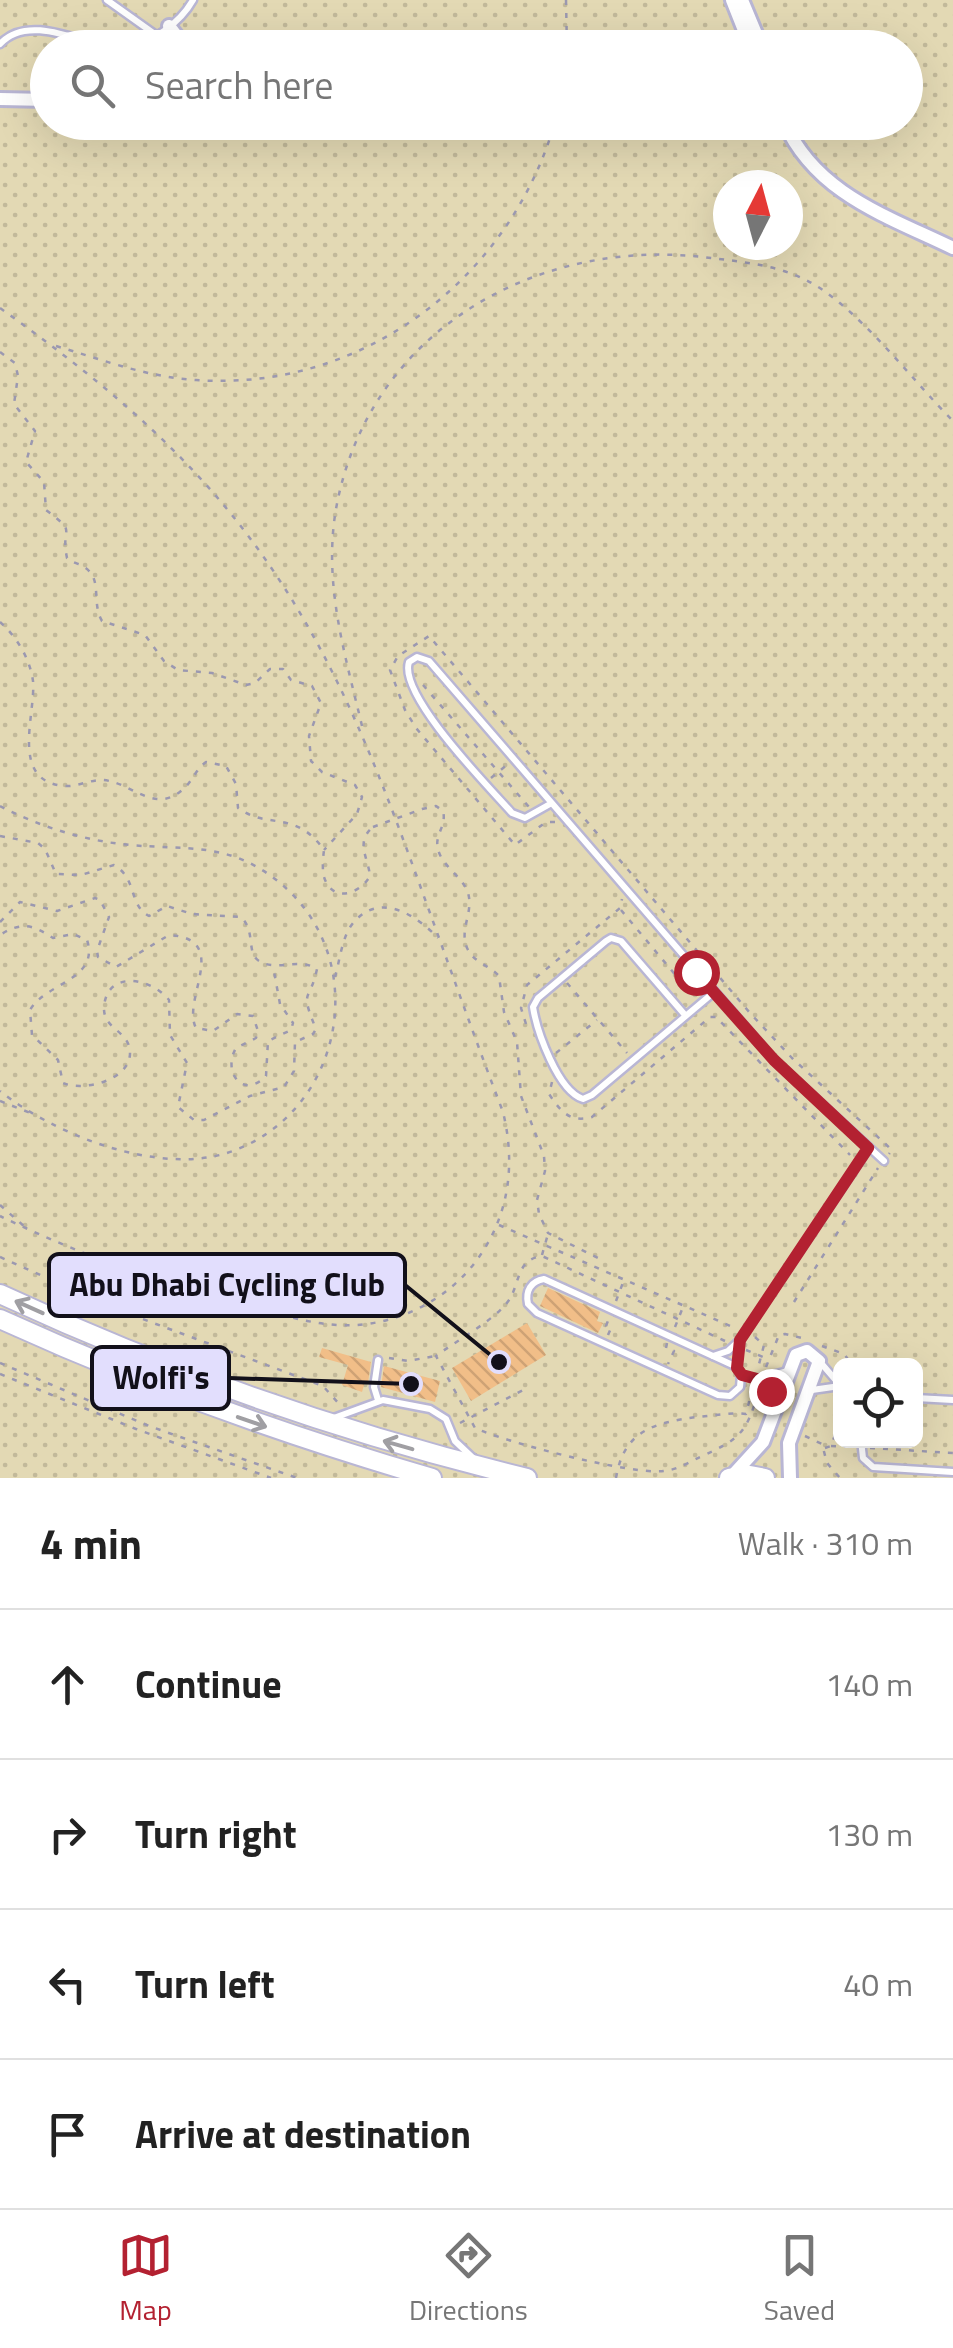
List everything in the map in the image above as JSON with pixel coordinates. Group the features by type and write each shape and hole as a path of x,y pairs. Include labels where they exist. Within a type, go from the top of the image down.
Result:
{"main road":[{"path":"0,1294 167,1365 323,1422 527,1478"},
{"path":"0,1318 97,1362 233,1415 432,1478"},
{"path":"730,1478 764,1478"}],"street":[{"path":"732,0 744,30"},
{"path":"742,0 754,30"},
{"path":"169,26 172,30"},
{"path":"0,99 30,100"},
{"path":"794,140 806,160 840,192 953,248"},
{"path":"803,140 810,153 839,182 953,239"},
{"path":"730,1478 759,1449 796,1355 802,1351 812,1353 819,1361 790,1443 790,1478"}],"lane":[{"path":"106,0 148,30"},
{"path":"164,30 193,0"},
{"path":"0,44 14,34 30,33"},
{"path":"550,804 525,818 516,817 428,716 407,674 407,666 417,657 429,661 774,1060 884,1160"},
{"path":"685,1015 618,939 608,939 536,1000 533,1007 561,1082 573,1096 582,1098 592,1095 712,992"},
{"path":"713,1356 728,1351 743,1336 868,1148"},
{"path":"743,1336 739,1371 738,1391 726,1397 537,1313 528,1304 528,1291 536,1281 553,1280 713,1356 739,1371 759,1380 778,1404"},
{"path":"378,1360 374,1387 378,1400"},
{"path":"819,1361 833,1377"},
{"path":"759,1380 789,1371"},
{"path":"806,1393 833,1385"},
{"path":"923,1398 953,1400"},
{"path":"323,1422 378,1400 430,1409 443,1416 459,1446 487,1468"},
{"path":"861,1448 862,1458 873,1467 953,1472"}],"path":[{"path":"566,0 567,30"},
{"path":"52,345 152,375 200,381 296,373 342,358 386,338 462,282 494,247 520,207 550,140"},
{"path":"364,734 334,598 336,508 348,464 377,402 404,365 475,305 540,273 610,256 672,254 766,266 804,278 837,300 953,421"},
{"path":"0,308 142,419 197,474 247,534 312,630 364,734 439,939 507,1129 509,1180 498,1224 479,1258 440,1296 392,1319 340,1326 172,1286 0,1216"},
{"path":"0,352 15,364 18,376 14,404 34,431 26,462 44,482 46,510 64,520 68,528 67,558 90,572 96,581 94,602 102,620 145,635 164,662 178,670 212,673 246,685 255,684 270,669 277,668 284,669 290,680 312,686 322,703 309,736 311,762 322,772 356,785 362,796 357,814 324,850"},
{"path":"0,622 16,639 30,665 33,693 29,758 43,778 63,786 100,780 114,782 150,800 182,790 196,769 206,762 216,763 232,772 238,808 306,830 324,850 324,877 332,889 342,894 354,894 370,876 362,844 373,826 422,808 436,806 443,811 444,827 437,846 470,898 471,911 464,929 467,948 473,958 498,976 504,1012 516,1042 520,1096 544,1156 545,1171 537,1200 548,1233 542,1256"},
{"path":"398,656 535,813"},
{"path":"486,783 512,760"},
{"path":"0,806 82,836 133,846 208,849 253,865 280,882 312,919 327,947 335,978 337,1010 332,1043 313,1087 281,1124 239,1149 192,1160 162,1158 86,1139 0,1101"},
{"path":"0,836 38,843 45,849 56,874 81,875 114,866 125,872 138,908 150,916 167,906 192,914 241,917 251,928 252,955 257,960 309,964 317,969 306,1000 307,1012 316,1028 313,1034 295,1042 294,1071 284,1087 250,1096 204,1120 194,1120 178,1107 186,1063 170,1035 169,1000 148,982 136,980 114,988 107,996 105,1015 107,1022 127,1039 128,1064 122,1073 109,1078 86,1086 69,1086 63,1083 58,1060 32,1035 30,1010 44,993 66,983 83,968 90,947 88,940 73,934 53,938 23,924 0,934"},
{"path":"0,922 20,902 57,912 95,898 108,909 109,924 98,957 116,968 169,934 188,937 202,964 192,1016 196,1028 212,1032 237,1014 253,1016 258,1023 256,1038 236,1048 230,1063 240,1085 254,1086 266,1076 268,1040 291,1030 293,1023 280,1004 273,964"},
{"path":"620,908 698,1003"},
{"path":"335,978 349,930 369,910 401,910 414,915 439,939"},
{"path":"562,978 633,1060"},
{"path":"550,1056 598,1019"},
{"path":"0,1090 35,1114"},
{"path":"0,1205 26,1228"},
{"path":"498,1224 743,1336"},
{"path":"548,1233 600,1259"},
{"path":"0,1257 121,1311 323,1386 346,1414"},
{"path":"378,1360 378,1356 408,1362 436,1356"},
{"path":"0,1363 149,1426 297,1478"},
{"path":"0,1374 270,1478"},
{"path":"482,1431 618,1466 671,1470 734,1442 752,1416 759,1380"},
{"path":"450,1428 529,1387"},
{"path":"616,1478 621,1453 638,1436 662,1422 736,1413"},
{"path":"824,1449 833,1443"},
{"path":"898,1448 953,1454"},
{"path":"827,1463 840,1478"}],"sand":[{"path":"0,0 953,0 953,1478 0,1478"}],"building":[{"path":"548,1288 600,1312 597,1321 603,1323 598,1333 540,1306"},
{"path":"527,1323 546,1355 471,1401 452,1368"},
{"path":"322,1348 371,1362 368,1383 365,1382 362,1392 342,1385 348,1365 319,1357"},
{"path":"384,1366 440,1381 435,1402 381,1387"}],"place":[{"name":"Abu Dhabi Cycling Club","path":"499,1362"},
{"name":"Wolfi's","path":"411,1384"}],"route":[{"path":"696,972 774,1060 868,1148 740,1340 737,1368 771,1391"}]}
